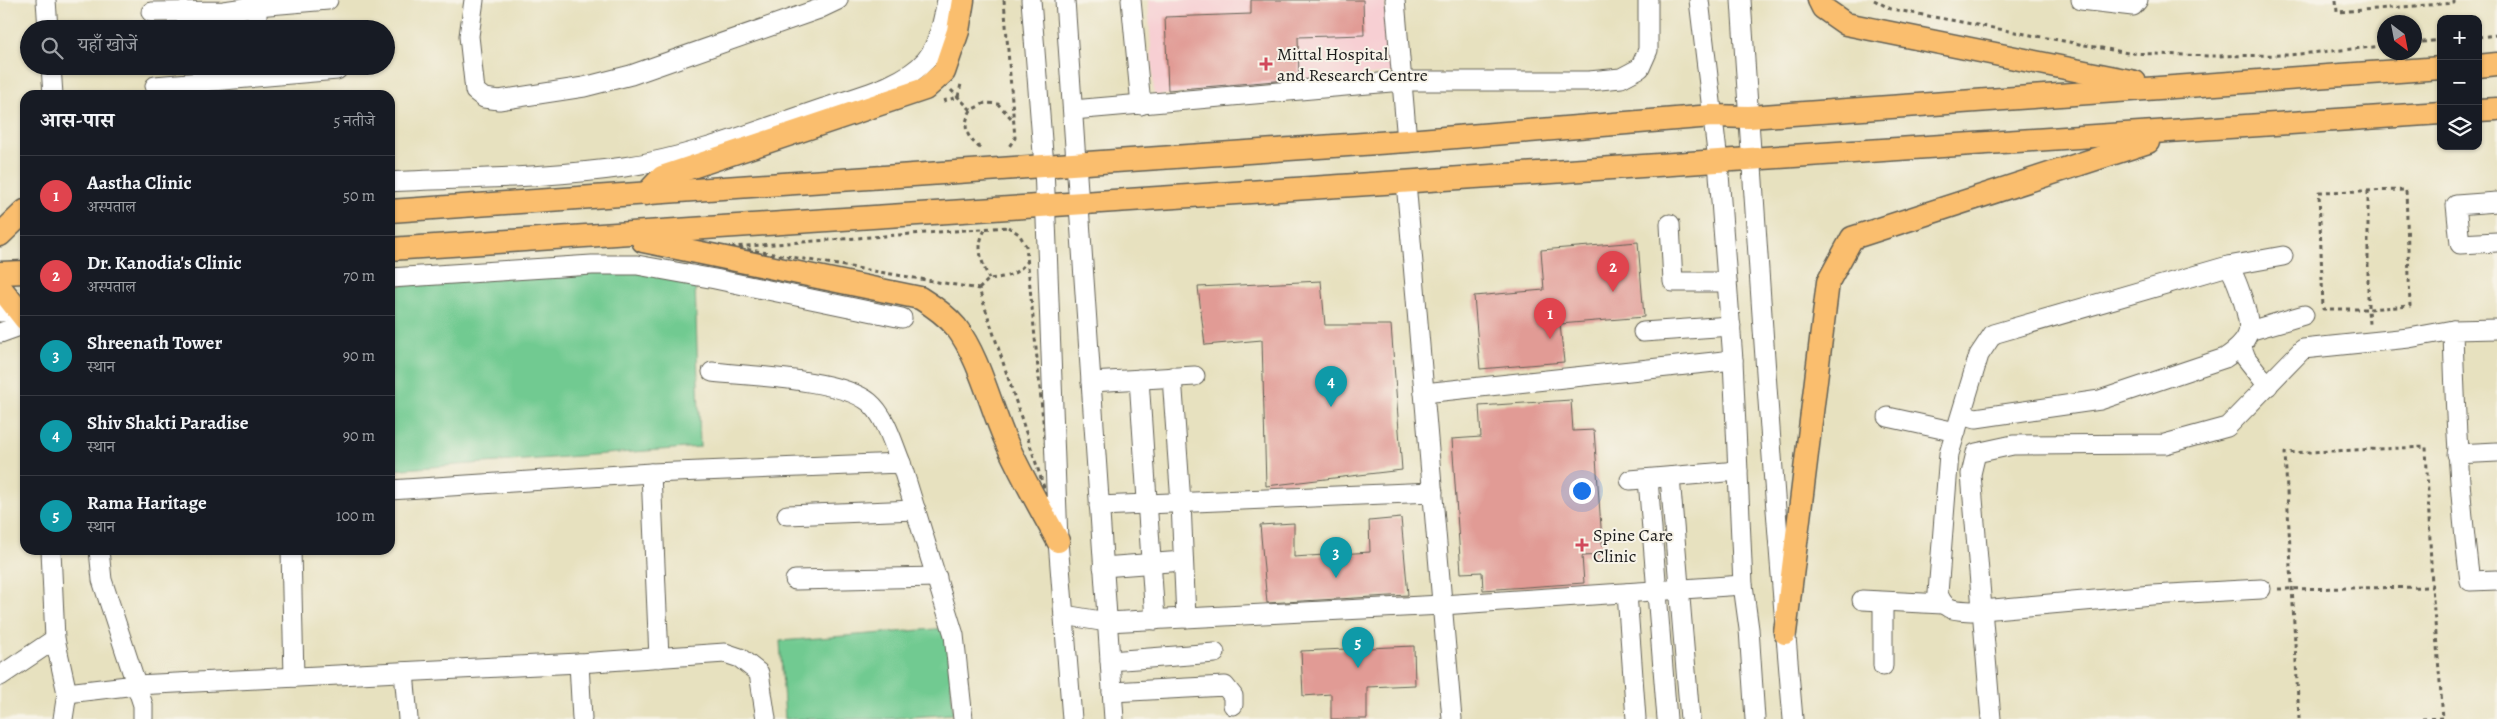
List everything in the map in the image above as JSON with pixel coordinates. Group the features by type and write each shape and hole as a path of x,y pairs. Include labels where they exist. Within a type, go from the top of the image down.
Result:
{"main road":[{"path":"646,194 662,177 925,90 944,72 958,31 964,0"},
{"path":"1819,0 1823,8 1846,24 2164,88"},
{"path":"2482,66 2497,64"},
{"path":"395,211 1407,141 1712,116 1749,117 2437,68"},
{"path":"2482,110 2497,109"},
{"path":"395,249 616,236 1045,205 1752,160 2437,113"},
{"path":"1785,634 1828,282 1852,238 2180,131"},
{"path":"0,236 20,215"},
{"path":"0,236 20,234"},
{"path":"616,236 920,298 940,311 956,327 969,351 984,384 1005,440 1058,541"},
{"path":"0,273 20,272"},
{"path":"0,287 17,316"}],"street":[{"path":"46,0 47,20"},
{"path":"151,12 224,20 249,4 328,0"},
{"path":"474,0 469,36 476,91 484,98 499,100 554,94 632,75 819,9 838,0"},
{"path":"395,182 538,175 625,167 676,156 725,141 878,89 908,75 926,60 940,33 947,0"},
{"path":"1031,0 1044,166 1058,541 1072,719"},
{"path":"1066,0 1114,719"},
{"path":"1131,0 1141,104"},
{"path":"1395,0 1407,141"},
{"path":"1073,110 1402,82 1589,81 1621,78 1640,68 1648,50 1648,0"},
{"path":"1700,0 1718,162 1733,360 1743,585 1749,629 1755,719"},
{"path":"1741,0 1785,634 1793,719"},
{"path":"2081,0 2133,6 2138,0"},
{"path":"249,4 255,20"},
{"path":"52,75 53,90"},
{"path":"156,86 259,80 298,75"},
{"path":"1406,182 1452,719"},
{"path":"2497,202 2456,205 2460,244 2497,242"},
{"path":"1670,224 1673,282 1727,282"},
{"path":"1943,604 1938,588 1949,454 1980,355 1993,334 2228,266 2283,256"},
{"path":"395,278 592,264 637,265 698,275 902,318"},
{"path":"2228,266 2240,293 2246,358 2268,386"},
{"path":"0,333 17,316"},
{"path":"1962,414 1976,418 2100,400 2224,358 2245,338 2304,316"},
{"path":"1643,332 1730,326"},
{"path":"1991,719 1970,474 1976,452 2013,445 2165,444 2227,427 2304,349 2371,342 2453,330 2497,328"},
{"path":"2453,330 2457,454 2462,518 2470,581 2497,580"},
{"path":"1424,393 1733,360"},
{"path":"712,372 824,385 852,392 870,402 881,417 901,463 954,635 963,719"},
{"path":"1091,382 1195,376"},
{"path":"1172,377 1181,502 1186,618"},
{"path":"1140,379 1155,620"},
{"path":"1888,417 1956,432"},
{"path":"2457,454 2497,452"},
{"path":"395,490 651,473 901,463"},
{"path":"1667,719 1656,591 1639,480 1738,471"},
{"path":"651,473 659,658"},
{"path":"1670,477 1690,719"},
{"path":"1099,506 1433,492"},
{"path":"787,515 916,510"},
{"path":"51,555 55,640 67,692 63,719"},
{"path":"100,555 102,580 143,706 143,719"},
{"path":"291,555 294,678"},
{"path":"1103,567 1184,561"},
{"path":"796,580 936,577"},
{"path":"1064,615 1107,622 1155,620 1442,605 1743,585"},
{"path":"1862,600 1943,604 1953,611 1983,611 2152,595 2261,589"},
{"path":"1626,593 1636,719"},
{"path":"1883,602 1883,666"},
{"path":"0,676 55,640"},
{"path":"67,692 136,685 579,663 725,653 740,658 759,673 766,719"},
{"path":"1110,661 1215,653"},
{"path":"579,663 582,719"},
{"path":"404,672 408,719"},
{"path":"1112,692 1225,686 1233,696 1233,705"}],"path":[{"path":"1004,0 1015,138 1010,146 1004,150"},
{"path":"1874,0 1891,9 2128,53 2212,56 2288,55 2377,47"},
{"path":"2336,0 2337,12 2454,3 2454,0"},
{"path":"2482,37 2497,35"},
{"path":"2422,42 2437,40"},
{"path":"939,77 971,110"},
{"path":"958,96 962,77"},
{"path":"939,103 958,96"},
{"path":"981,154 988,153 969,138 965,129 966,119 971,110 985,103 998,104 1014,121"},
{"path":"2406,190 2410,306 2368,308 2323,309 2319,192 2406,190"},
{"path":"2368,191 2368,308 2371,342"},
{"path":"986,228 979,246 982,262 989,279"},
{"path":"979,289 989,279 1002,278 1017,273 1028,261 1047,260"},
{"path":"2299,719 2285,453 2426,447 2432,588 2443,718 2420,719"},
{"path":"2291,589 2432,588"}],"shaded area":[{"path":"1148,0 1385,0 1392,73 1154,96"}],"green space":[{"path":"622,269 695,282 700,447 395,470 395,286"},
{"path":"947,628 953,714 883,719 785,719 780,641"}],"building":[{"path":"1251,0 1363,0 1364,35 1298,37 1299,79 1168,90 1165,17 1251,14"},
{"path":"1638,242 1644,317 1560,324 1564,362 1480,369 1474,296 1544,290 1541,250"},
{"path":"1321,281 1325,325 1391,325 1402,470 1266,486 1262,340 1205,345 1198,287"},
{"path":"1571,400 1573,431 1594,430 1603,555 1582,556 1584,583 1483,590 1482,572 1461,573 1452,439 1481,437 1479,406"},
{"path":"1401,518 1408,595 1267,603 1260,525 1294,523 1294,557 1370,552 1369,521"},
{"path":"1414,646 1415,685 1367,687 1367,719 1331,719 1331,694 1303,696 1301,651"}],"place":[{"name":"Mittal Hospital and Research Centre","path":"1266,64"},
{"name":"Dr. Kanodia's Clinic","path":"1613,292"},
{"name":"Aastha Clinic","path":"1550,339"},
{"name":"Shiv Shakti Paradise","path":"1331,407"},
{"name":"Spine Care Clinic","path":"1582,545"},
{"name":"Shreenath Tower","path":"1336,578"},
{"name":"Rama Haritage","path":"1358,668"}]}
